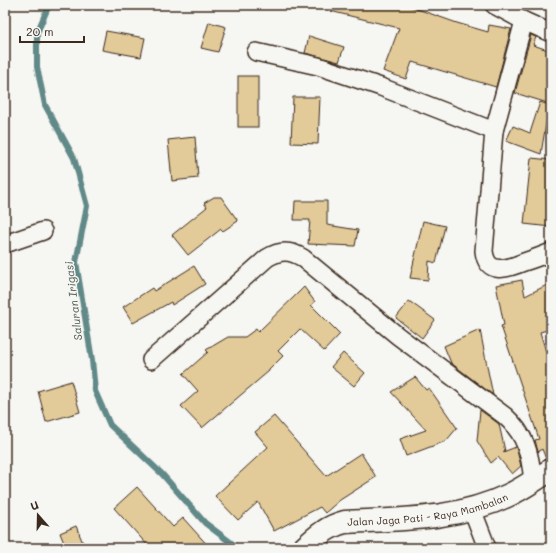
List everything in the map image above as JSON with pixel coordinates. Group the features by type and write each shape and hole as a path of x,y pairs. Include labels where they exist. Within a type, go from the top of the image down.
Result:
{"street":[{"path":"494,5 551,33"},
{"path":"524,21 494,131 484,251 485,257 490,265 502,269 551,252"},
{"path":"256,52 318,66 381,87 494,131"},
{"path":"5,244 43,231"},
{"path":"151,360 267,258 280,252 295,253 398,336 514,424 521,434 530,455 542,475"},
{"name":"Jalan Jaga Pati - Raya Mambalan","path":"304,548 325,530 338,523 427,518 472,509 509,495 542,475"},
{"path":"472,509 487,548"}],"building":[{"path":"331,5 406,5 488,32 489,25 511,29 496,87 412,62 406,79 383,71 399,28 330,11"},
{"path":"209,22 226,27 218,52 201,48"},
{"path":"106,31 145,38 141,57 102,50"},
{"path":"531,35 536,37 533,45 551,51 551,104 515,93"},
{"path":"309,36 344,47 339,62 305,53"},
{"path":"238,76 258,76 258,127 238,127"},
{"path":"293,97 320,97 318,144 291,143"},
{"path":"540,102 549,105 541,154 506,141 513,126 530,133"},
{"path":"195,137 198,178 172,181 168,140"},
{"path":"531,158 551,160 551,227 524,224"},
{"path":"214,197 221,197 238,221 223,231 221,229 188,255 172,235 207,207 204,203"},
{"path":"295,201 327,201 327,225 358,230 355,246 308,244 310,220 294,220"},
{"path":"423,221 445,226 436,263 429,261 428,280 410,278"},
{"path":"194,266 205,284 172,305 171,302 133,323 123,307 152,288 154,291"},
{"path":"522,280 525,296 551,283 551,329 540,332 551,368 551,458 546,459 542,449 538,452 535,440 539,439 501,326 504,325 496,285"},
{"path":"304,287 315,302 311,305 340,334 324,351 300,329 278,351 283,356 269,371 202,428 181,406 198,391 183,374 208,352 206,350 228,337 245,337 256,329 258,332"},
{"path":"409,301 435,320 422,338 396,318"},
{"path":"480,330 493,395 451,363 444,346"},
{"path":"343,353 365,373 354,386 331,367"},
{"path":"415,377 426,390 429,388 457,428 446,441 406,456 400,439 426,430 391,392"},
{"path":"71,381 80,412 46,422 38,391"},
{"path":"480,410 499,424 505,451 503,452 516,447 521,466 512,474 498,457 491,463 477,441"},
{"path":"274,416 326,476 361,453 376,477 340,500 325,513 320,507 274,531 258,502 238,520 215,496 268,447 255,432"},
{"path":"137,487 173,527 183,518 210,548 150,548 114,508"},
{"path":"76,526 85,548 66,548 60,533"}],"waterway":[{"name":"Saluran Irigasi","path":"49,5 37,33 37,67 45,105 74,158 87,206 76,262 92,360 95,391 110,425 162,474 205,523 238,548"}]}
